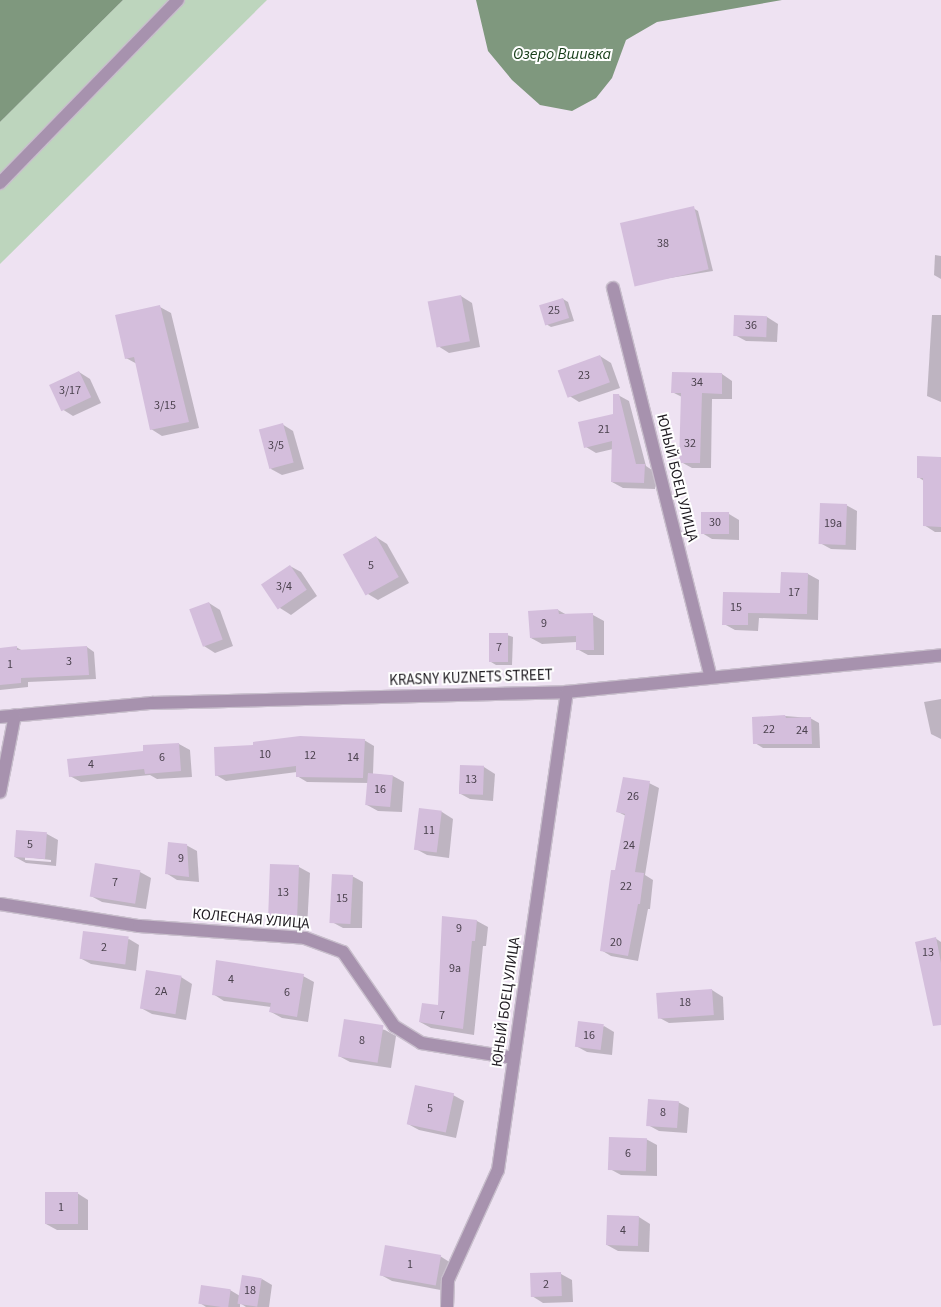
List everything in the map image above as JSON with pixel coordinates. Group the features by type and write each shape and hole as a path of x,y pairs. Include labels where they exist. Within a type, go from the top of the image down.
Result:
{"street":[{"path":"0,183 178,0"},
{"name":"ЮНЫЙ БОЕЦ УЛИЦА","path":"613,288 710,675"},
{"name":"KRASNY KUZNETS STREET","path":"0,717 152,703 567,692 710,675 941,655"},
{"name":"ЮНЫЙ БОЕЦ УЛИЦА","path":"447,1307 448,1280 498,1170 567,692"},
{"path":"0,792 15,715"},
{"name":"КОЛЕСНАЯ УЛИЦА","path":"0,904 140,926 306,938 343,952 394,1026 422,1043 514,1058"}],"shaded area":[{"path":"123,0 267,0 0,264 0,122"}],"water":[{"path":"0,0 123,0 0,122"},
{"name":"Озеро Вшивка","path":"476,0 782,0 657,22 626,40 612,78 596,98 572,111 540,105 512,80 488,51"}],"building":[{"path":"694,206 709,269 635,286 620,223"},
{"path":"461,295 470,341 437,348 428,301"},
{"path":"563,298 569,318 545,325 539,305"},
{"path":"160,305 189,422 150,430 134,357 125,359 115,315"},
{"path":"734,315 767,316 766,337 733,336"},
{"path":"600,355 610,382 568,398 558,370"},
{"path":"79,371 91,397 61,411 49,385"},
{"path":"672,372 722,373 722,394 702,393 700,463 679,463 681,393 671,393"},
{"path":"613,394 619,394 636,464 645,464 644,483 611,482 612,441 584,448 578,422 613,414"},
{"path":"283,423 294,463 269,469 259,429"},
{"path":"917,456 941,457 941,527 923,526 923,478 917,478"},
{"path":"820,503 847,504 846,545 819,544"},
{"path":"701,512 729,512 729,534 701,534"},
{"path":"376,536 399,577 366,596 343,554"},
{"path":"290,565 307,590 278,609 261,585"},
{"path":"781,572 808,573 807,614 748,613 748,625 722,625 723,592 780,593"},
{"path":"209,602 223,640 203,647 189,609"},
{"path":"558,609 559,614 593,613 594,650 576,650 576,636 530,638 528,611"},
{"path":"489,633 508,633 508,662 489,662"},
{"path":"17,646 17,650 87,646 89,675 21,678 21,683 0,685 0,648"},
{"path":"785,715 786,718 811,717 812,744 753,744 752,717"},
{"path":"300,736 365,739 363,778 296,777 296,766 215,776 214,747 253,745 253,742"},
{"path":"179,743 181,771 145,774 144,769 69,777 67,759 143,751 143,745"},
{"path":"460,765 484,766 483,795 459,794"},
{"path":"368,773 393,775 390,807 365,805"},
{"path":"623,777 650,781 635,872 644,873 640,904 638,904 628,956 600,951 611,870 615,870 625,814 616,812"},
{"path":"419,808 442,811 437,852 414,850"},
{"path":"16,830 47,832 45,859 14,857"},
{"path":"168,842 187,844 189,877 165,874"},
{"path":"95,863 140,870 135,904 90,897"},
{"path":"270,864 299,865 297,922 268,921"},
{"path":"332,874 353,875 350,924 329,923"},
{"path":"442,916 477,920 475,941 472,941 463,1029 419,1022 422,1003 438,1005"},
{"path":"83,931 129,937 125,964 80,959"},
{"path":"936,937 941,963 941,1025 933,1026 915,942"},
{"path":"216,960 304,974 297,1017 269,1012 271,1003 212,995"},
{"path":"146,970 182,976 175,1014 140,1009"},
{"path":"712,989 714,1015 658,1019 656,993"},
{"path":"344,1019 384,1025 378,1063 338,1057"},
{"path":"578,1021 604,1024 601,1050 575,1047"},
{"path":"415,1085 454,1093 446,1132 407,1124"},
{"path":"648,1099 679,1101 677,1128 646,1126"},
{"path":"609,1137 647,1138 646,1171 608,1170"},
{"path":"45,1192 78,1192 78,1224 45,1224"},
{"path":"607,1215 639,1216 638,1246 606,1245"},
{"path":"385,1245 441,1255 436,1285 380,1276"},
{"path":"561,1272 562,1296 531,1297 530,1273"},
{"path":"242,1275 262,1278 257,1307 237,1304"},
{"path":"201,1285 231,1289 228,1307 198,1304"}]}
